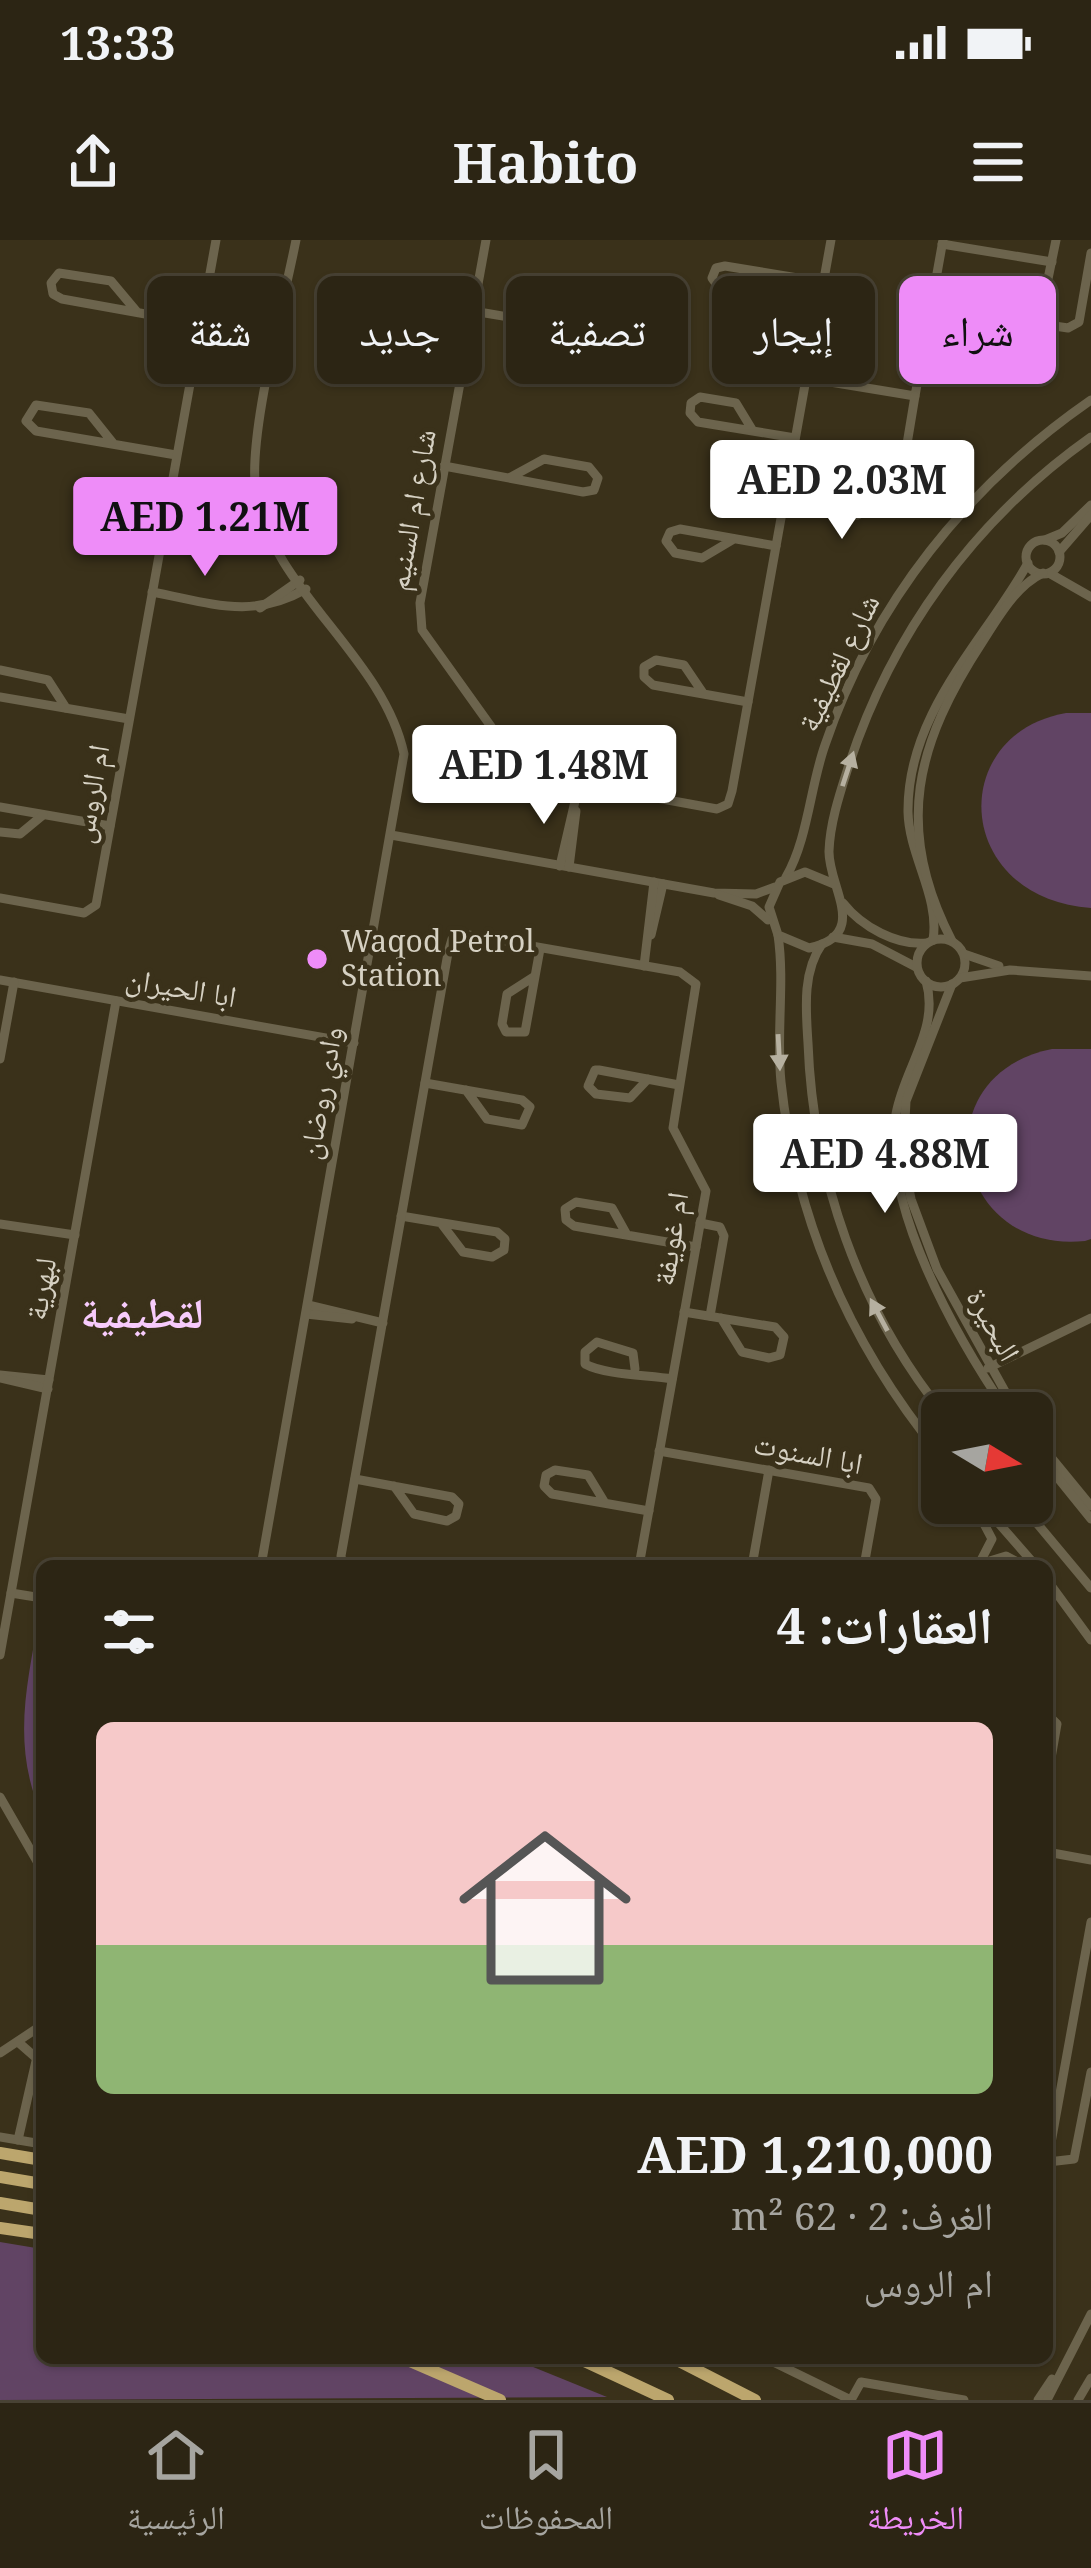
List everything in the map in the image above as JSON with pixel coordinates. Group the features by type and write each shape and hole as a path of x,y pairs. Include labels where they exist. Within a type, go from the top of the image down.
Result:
{"highway":[{"path":"0,2152 36,2159"},
{"path":"0,2177 36,2183"},
{"path":"0,2203 36,2209"},
{"path":"0,2228 36,2233"},
{"path":"417,2364 500,2400"},
{"path":"591,2364 668,2400"},
{"path":"685,2364 755,2400"}],"street":[{"name":"ام الروس","path":"210,276 216,240"},
{"name":"وادي روضان","path":"261,1560 404,754 396,722 270,533 254,476 296,240"},
{"name":"شارع ام السنيم","path":"479,276 486,240"},
{"name":"شارع ام السنيم","path":"823,276 830,240"},
{"path":"1006,254 1009,240"},
{"path":"1049,276 1056,240"},
{"path":"937,276 943,242 1052,262"},
{"path":"1056,326 1068,328 1078,322 1091,253"},
{"path":"725,266 778,276 750,294 720,289 712,278 716,268 725,266"},
{"path":"137,312 110,281 66,273 51,283 57,297 137,312 147,314"},
{"path":"533,320 614,335 622,343 621,356 609,361 559,350 533,320"},
{"name":"ام الروس","path":"0,898 91,911 189,384"},
{"name":"شارع ام السنيم","path":"459,384 418,611 422,630 520,770 722,808 730,800 805,384"},
{"path":"840,384 915,397"},
{"path":"907,444 917,384"},
{"path":"753,430 736,403 700,397 692,403 695,420 796,438"},
{"name":"شارع لقطيفية","path":"782,882 833,722 897,597 930,550 994,477 1091,400"},
{"path":"112,443 89,413 36,405 28,412 26,421 36,431 176,454"},
{"name":"شارع لقطيفية","path":"834,884 830,842 842,788 882,681 909,633 942,582 1000,512 1091,437"},
{"path":"444,466 509,478 589,492 598,478 589,467 544,459 509,478"},
{"path":"787,486 819,492"},
{"path":"918,969 930,941 933,914 915,809 922,750 978,642 1028,563 1030,547 1062,533 1091,505"},
{"path":"978,642 1024,585 1045,573 1091,515"},
{"path":"734,538 702,558 675,554 666,542 670,532 680,529 734,538 776,546"},
{"path":"1045,540 1060,555 1074,583"},
{"path":"1028,563 1074,583 1091,597"},
{"path":"152,592 258,609 276,606 303,585"},
{"path":"704,693 684,665 656,660 644,667 644,677 653,685 748,702"},
{"path":"0,670 48,680 66,708"},
{"path":"0,697 129,718"},
{"path":"564,866 579,784"},
{"path":"0,807 110,826"},
{"path":"0,832 20,834 44,815"},
{"path":"391,835 714,893 752,906 795,946 822,944"},
{"path":"922,866 952,941 963,953 1010,970 1091,976"},
{"path":"714,893 756,894 811,872 834,884 843,903 877,930 905,942 952,941"},
{"path":"770,923 770,899 782,882"},
{"path":"644,967 659,883"},
{"path":"843,903 841,925 822,944 810,968 811,1088 827,1178 870,1298 930,1392"},
{"path":"872,944 877,930"},
{"name":"ام غويفة","path":"342,1560 452,939 463,934 689,974 696,984 673,1128 705,1185 640,1560"},
{"path":"778,935 785,1111 814,1234 868,1355 921,1428"},
{"path":"832,937 872,944 899,956 926,981 956,981 1010,970"},
{"path":"899,956 905,942"},
{"path":"535,976 507,994 502,1024 506,1032 525,1032 540,949"},
{"path":"956,981 963,953"},
{"name":"ابا الحيران","path":"0,980 354,1043"},
{"name":"البحيرة","path":"926,981 929,1021 908,1084 902,1132 907,1198 930,1260 999,1392"},
{"name":"البحيرة","path":"908,1084 956,981"},
{"path":"0,1059 14,982"},
{"name":"لبهرية","path":"0,1655 116,1001"},
{"path":"648,1079 629,1098 596,1094 588,1086 595,1070 680,1084"},
{"path":"425,1083 466,1090 522,1100 530,1107 527,1122 517,1125 482,1117 466,1090"},
{"path":"627,1235 612,1208 576,1202 566,1209 566,1220 574,1226 696,1247"},
{"path":"401,1216 496,1232 505,1239 504,1250 493,1257 463,1252 441,1223"},
{"path":"684,1312 716,1317 780,1330 784,1340 780,1355 769,1358 742,1352 716,1317 724,1236 720,1227 700,1223"},
{"path":"0,1224 74,1235"},
{"path":"307,1309 383,1323"},
{"path":"985,1370 1091,1318"},
{"path":"635,1369 633,1353 625,1346 597,1342 585,1352 585,1364 594,1369 635,1369 672,1379"},
{"path":"0,1376 49,1384"},
{"name":"ابا السنوت","path":"659,1451 872,1490 875,1504 865,1560"},
{"path":"1053,1463 1091,1519"},
{"path":"605,1503 588,1475 555,1469 545,1475 546,1492 605,1503 649,1511"},
{"path":"1053,1469 1091,1507"},
{"path":"753,1560 769,1470"},
{"path":"355,1479 394,1486 452,1497 459,1504 456,1516 447,1521 414,1514 394,1486"},
{"path":"981,1560 992,1539 986,1524"},
{"path":"997,1524 1030,1560"},
{"path":"1038,1524 1091,1588"},
{"path":"1053,1588 1091,1640"},
{"path":"11,1593 36,1597"},
{"path":"0,1797 36,1860"},
{"path":"1053,1853 1091,1860"},
{"path":"1053,2133 1091,1922"},
{"path":"0,2053 36,2029"},
{"path":"18,2042 36,2059"},
{"path":"1053,2163 1065,2164 1076,2152 1091,2072"},
{"path":"18,2140 36,2073"},
{"path":"0,2137 36,2143"},
{"path":"1042,2400 1091,2314"},
{"path":"777,2364 851,2400 861,2382 964,2400"},
{"path":"1078,2400 1091,2378"}],"shaded area":[{"path":"1066,713 1091,713 1091,908 1045,898 1012,876 991,847 982,815 985,781 1000,751 1027,727"},
{"path":"1052,1049 1091,1049 1091,1239 1085,1241 1040,1238 1005,1221 981,1193 969,1160 969,1125 983,1092 1010,1065"},
{"path":"36,1635 36,1800 24,1739"},
{"path":"0,2242 36,2248 36,2364 526,2364 607,2397 0,2400"}],"place":[{"name":"Waqod Petrol Station","path":"317,959"}],"district":[{"name":"لقطيفية","path":"142,1313"}]}
